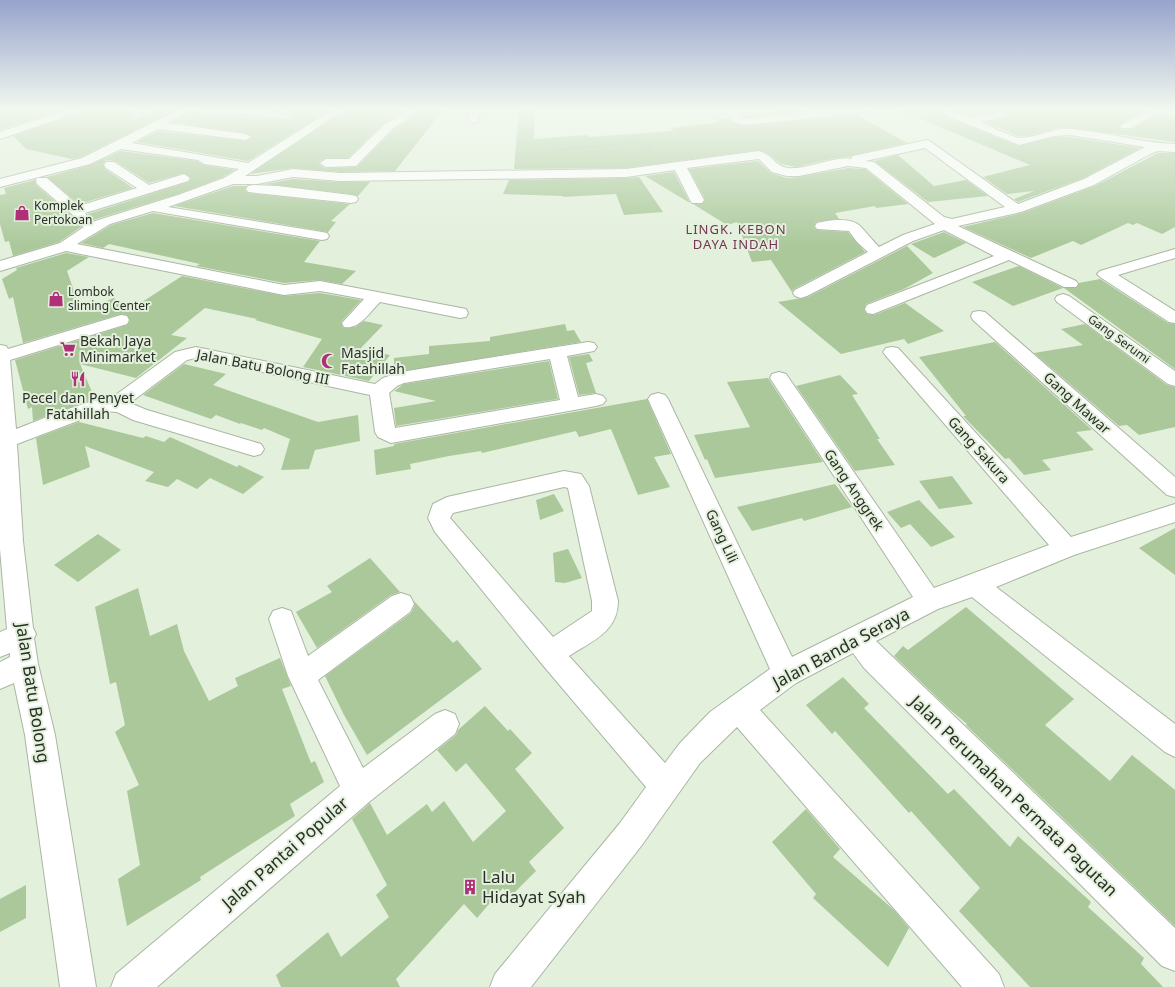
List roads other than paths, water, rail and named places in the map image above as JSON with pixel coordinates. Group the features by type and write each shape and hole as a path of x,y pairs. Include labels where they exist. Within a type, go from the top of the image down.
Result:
{"street":[{"path":"0,183 73,165 94,156"},
{"path":"189,156 250,166"},
{"path":"269,156 289,159"},
{"path":"232,180 250,166 269,156"},
{"path":"350,164 358,156"},
{"path":"318,162 350,164 373,158 375,156"},
{"path":"0,266 65,246 91,228 125,214 153,208 205,191 214,186 232,180 257,180 293,172 340,177 637,172 659,167 752,156"},
{"path":"762,156 776,169 787,172 799,172 848,162 858,162 857,159 869,156"},
{"path":"944,156 1016,209"},
{"path":"801,293 820,286 925,230 945,223 958,222 1016,209 1089,182 1135,156"},
{"name":"Gang Serumi","path":"858,162 877,169 931,215 999,252 1016,258 1066,292 1175,380"},
{"path":"110,165 147,189"},
{"path":"679,165 697,200"},
{"path":"77,211 184,178"},
{"path":"42,182 77,211 91,228"},
{"path":"214,186 237,189 278,190 351,199"},
{"path":"153,208 322,236"},
{"path":"822,226 838,224 854,228 862,239 879,254"},
{"path":"65,246 293,292 308,287 320,286 460,313"},
{"path":"874,309 995,263 1002,259 999,252"},
{"path":"1175,253 1105,274 1175,318"},
{"path":"293,292 318,270"},
{"path":"350,323 376,297"},
{"name":"Gang Mawar","path":"980,316 1175,489"},
{"path":"0,354 121,320"},
{"path":"588,347 401,378 390,382 379,391 385,432 391,436 401,435 570,403 596,400"},
{"path":"557,351 570,403"},
{"name":"Jalan Batu Bolong III","path":"115,404 181,356 196,352 379,391"},
{"name":"Gang Sakura","path":"892,352 1066,548"},
{"name":"Jalan Batu Bolong","path":"0,354 2,410 7,440 6,544 11,640 24,664 40,735 78,987"},
{"name":"Gang Anggrek","path":"779,378 929,601"},
{"name":"Gang Lili","path":"658,398 786,674"},
{"path":"7,440 90,409 103,405 115,404 140,415 254,449"},
{"path":"550,654 601,620 604,612 605,601 578,486 573,480 564,479 447,506 441,510 439,518 443,526 550,654 666,787"},
{"name":"Jalan Banda Seraya","path":"508,987 631,834 690,753 720,722 786,674 929,601 975,585 1066,548 1175,513"},
{"path":"975,585 1175,742"},
{"path":"302,676 401,604"},
{"path":"282,619 302,676 358,791"},
{"name":"Jalan Perumahan Permata Pagutan","path":"856,637 874,659 1175,953"},
{"path":"0,676 24,664"},
{"path":"739,708 986,987"},
{"name":"Jalan Pantai Popular","path":"129,987 358,791 444,724"}],"place":[{"name":"Komplek Pertokoan","path":"22,213"},
{"name":"Lombok sliming Center","path":"56,299"},
{"name":"Bekah Jaya Minimarket","path":"68,349"},
{"name":"Masjid Fatahillah","path":"329,361"},
{"name":"Pecel dan Penyet Fatahillah","path":"78,379"},
{"name":"Lalu Hidayat Syah","path":"470,887"}],"district":[{"name":"LINGK. KEBON DAYA INDAH","path":"736,236"}]}
